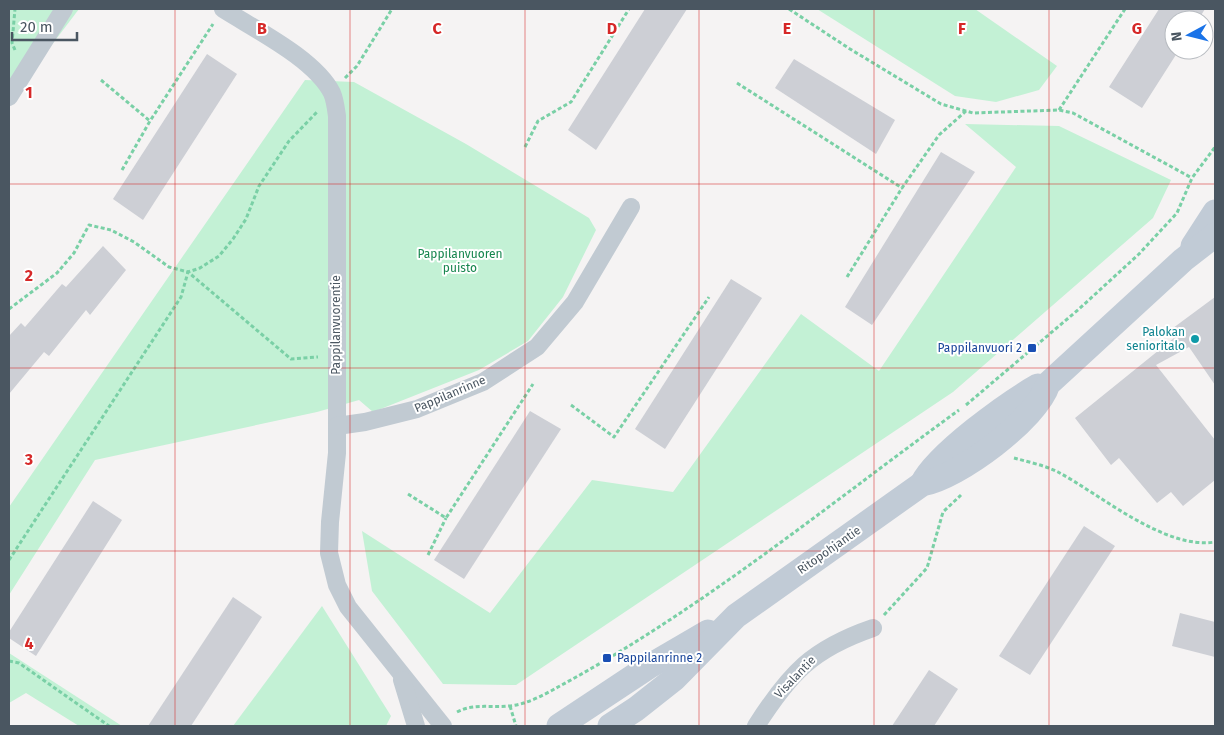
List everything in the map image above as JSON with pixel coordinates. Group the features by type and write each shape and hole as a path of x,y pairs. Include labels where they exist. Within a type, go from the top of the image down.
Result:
{"main road":[{"name":"Ritopohjantie","path":"1184,260 1215,212"},
{"name":"Ritopohjantie","path":"559,726 667,656 736,616 922,484 935,482 958,470 987,437 1044,396 1048,384 1184,260 1215,235"},
{"name":"Ritopohjantie","path":"610,726 636,710 674,679 736,616"}],"street":[{"path":"9,97 64,9"},
{"name":"Pappilanvuorentie","path":"221,13 305,61 318,72 333,94 337,116 337,426 329,553 333,570 348,606 400,675 447,721"},
{"name":"Pappilanrinne","path":"337,426 365,422 417,409 483,382 537,347 574,302 631,208"},
{"name":"Visalantie","path":"756,726 779,690 810,659 843,638 873,628"},
{"name":"Pappilanvuorentie","path":"400,675 416,726"}],"path":[{"path":"16,9 12,42 25,71"},
{"path":"357,66 392,9"},
{"path":"525,147 538,121 571,102 629,9"},
{"path":"789,9 941,104 974,113 1059,110 1073,113 1192,178"},
{"path":"1059,110 1125,9"},
{"path":"122,170 150,121 221,13"},
{"path":"101,80 150,121"},
{"path":"737,83 902,188"},
{"path":"188,272 200,268 219,256 233,239 246,219 259,186 289,141 333,94"},
{"path":"847,278 902,188 939,135 966,111"},
{"path":"447,721 464,708 510,706 557,688 715,590 964,406 1079,310 1139,254 1177,213 1192,178 1215,148"},
{"path":"9,309 57,273 74,253 90,225 111,230 134,242 169,267 188,272 291,359 336,357"},
{"path":"9,560 181,297 188,272"},
{"path":"572,405 614,437 709,297"},
{"path":"428,555 446,518 533,384"},
{"path":"964,406 1002,454 1056,471 1155,530 1183,541 1215,542"},
{"path":"873,628 927,568 943,512 963,493"},
{"path":"408,494 446,518"},
{"path":"9,661 19,663 109,726"},
{"path":"510,706 516,726"}],"green space":[{"path":"9,9 79,9 9,101"},
{"path":"817,9 975,9 1057,66 1039,90 996,102 955,96"},
{"name":"Pappilanvuoren puisto","path":"305,80 354,82 466,144 589,218 596,230 563,297 528,341 479,370 373,412 359,400 317,412 95,460 9,595 9,507"},
{"path":"965,124 1059,126 1171,180 1153,218 953,392 516,685 443,684 372,591 362,531 490,613 592,480 673,492 801,314 879,371 1016,167"},
{"path":"322,606 391,716 386,726 233,726"},
{"path":"9,653 122,726 79,726 26,693 9,703"}],"building":[{"path":"645,9 687,9 596,150 568,130"},
{"path":"1159,9 1205,9 1164,10 1164,60 1173,60 1142,108 1109,87"},
{"path":"207,54 237,74 143,220 113,199"},
{"path":"794,59 895,120 876,154 775,88"},
{"path":"941,152 975,172 872,325 845,307"},
{"path":"103,246 126,270 90,315 86,310 49,356 44,352 9,394 9,336 21,323 25,327 62,284 66,287"},
{"path":"731,279 762,298 665,449 635,429"},
{"path":"1215,297 1215,385 1189,347 1156,365 1215,440 1215,480 1183,506 1171,492 1157,503 1119,458 1111,465 1075,418 1174,338 1169,331"},
{"path":"530,411 561,429 464,579 434,560"},
{"path":"93,501 122,520 36,656 9,638 9,632"},
{"path":"1084,526 1115,546 1030,675 999,656"},
{"path":"233,597 262,617 191,726 148,726"},
{"path":"1180,613 1215,622 1215,657 1172,646"},
{"path":"929,670 958,689 934,726 892,726"}],"place":[{"name":"Palokan senioritalo","path":"1195,339"},
{"name":"Pappilanvuori 2","path":"1032,348"},
{"name":"Pappilanrinne 2","path":"607,658"}]}
